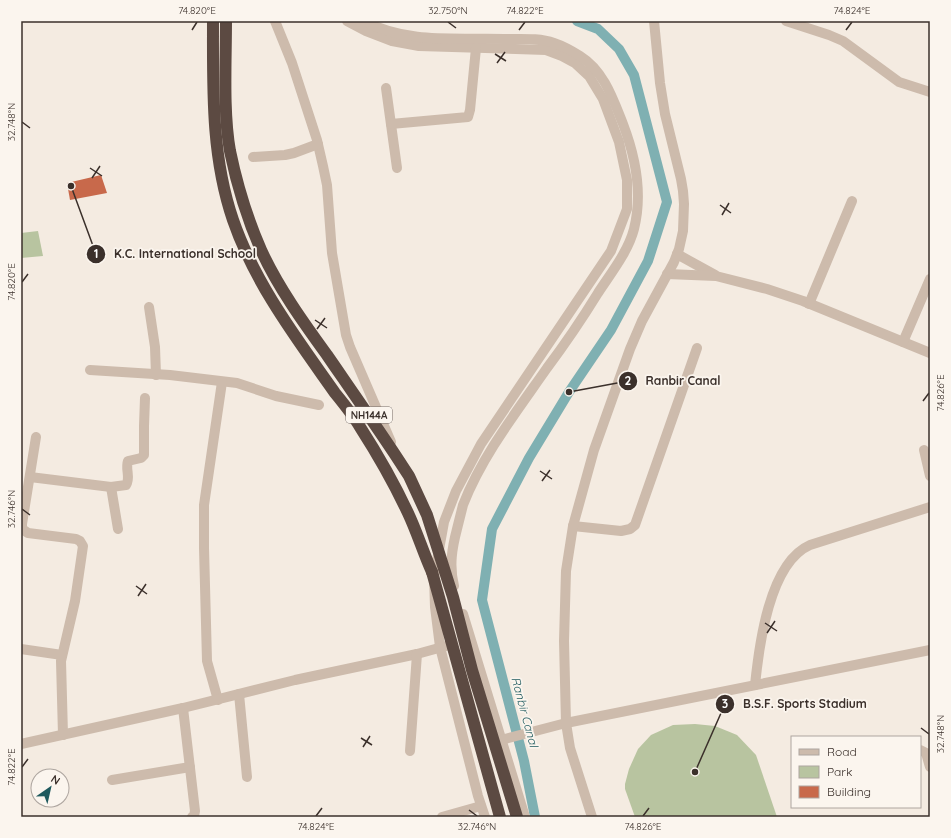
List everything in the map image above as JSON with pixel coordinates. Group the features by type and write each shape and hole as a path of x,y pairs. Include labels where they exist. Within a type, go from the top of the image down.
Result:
{"highway":[{"name":"NH144A","path":"213,21 213,108 215,136 225,189 233,219 250,260 277,308 360,427 395,485 409,514 432,572 500,817"},
{"name":"NH144A","path":"226,21 226,94 230,150 239,190 253,230 261,251 294,308 409,476 427,515 453,596 474,677 517,817"}],"street":[{"path":"275,21 292,63 318,144 327,185 332,253 343,321 350,347 396,452 440,545 504,740 525,817"},
{"path":"346,21 366,31 392,40 419,46 546,50 569,59 583,69 596,86 603,99 619,142 627,180 627,209 611,251 495,421 473,457 456,491 444,522 434,577 440,647 485,817"},
{"path":"364,21 386,31 403,35 431,38 541,40 552,42 568,49 582,57 593,66 606,84 629,140 637,172 638,201 636,215 631,237 626,248 588,310 480,468 471,488 463,506 452,551 451,569 453,581"},
{"path":"592,817 570,748 566,723 564,641 566,571 573,526 594,450 630,349 642,321 677,254 683,231 683,191 665,114 660,83 654,21"},
{"path":"786,21 843,41 899,82 930,92"},
{"path":"391,124 468,117 476,48"},
{"path":"386,88 398,168"},
{"path":"253,157 294,153 318,144"},
{"path":"809,304 852,201"},
{"path":"677,254 716,276"},
{"path":"667,274 716,276 767,289 809,304 930,353"},
{"path":"903,342 930,278"},
{"path":"149,307 155,347 156,375"},
{"path":"573,526 621,531 630,529 635,525 697,348"},
{"path":"90,370 170,375 242,384 276,396 320,405"},
{"path":"218,700 208,661 204,505 222,382"},
{"path":"30,477 112,487 126,485 128,482 128,461 141,458 144,455 145,398"},
{"path":"36,437 22,529 28,533 76,539 80,541 83,546 75,601 62,655 63,735"},
{"path":"924,450 930,476"},
{"path":"112,487 118,529"},
{"path":"755,685 759,647 768,611 777,584 783,572 797,552 810,545 930,506"},
{"path":"21,744 417,654 440,647 472,642"},
{"path":"21,649 62,655"},
{"path":"504,740 566,723 930,650"},
{"path":"410,751 417,654"},
{"path":"239,694 247,777"},
{"path":"183,708 195,811 194,817"},
{"path":"921,750 926,753 930,767"},
{"path":"112,780 190,767"},
{"path":"442,817 481,806"}],"green space":[{"path":"38,231 43,256 21,258 21,233"},
{"path":"695,724 715,726 737,735 756,755 777,817 635,817 625,789 625,784 629,769 638,749 651,735 673,725"}],"building":[{"path":"101,175 107,193 70,200 67,183"}],"waterway":[{"name":"Ranbir Canal","path":"535,817 524,761 482,600 492,529 529,458 569,392 611,330 648,261 667,202 634,75 619,49 598,29 577,21"}],"place":[{"name":"K.C. International School","path":"71,186"},
{"name":"Ranbir Canal","path":"569,392"},
{"name":"B.S.F. Sports Stadium","path":"695,772"}]}
